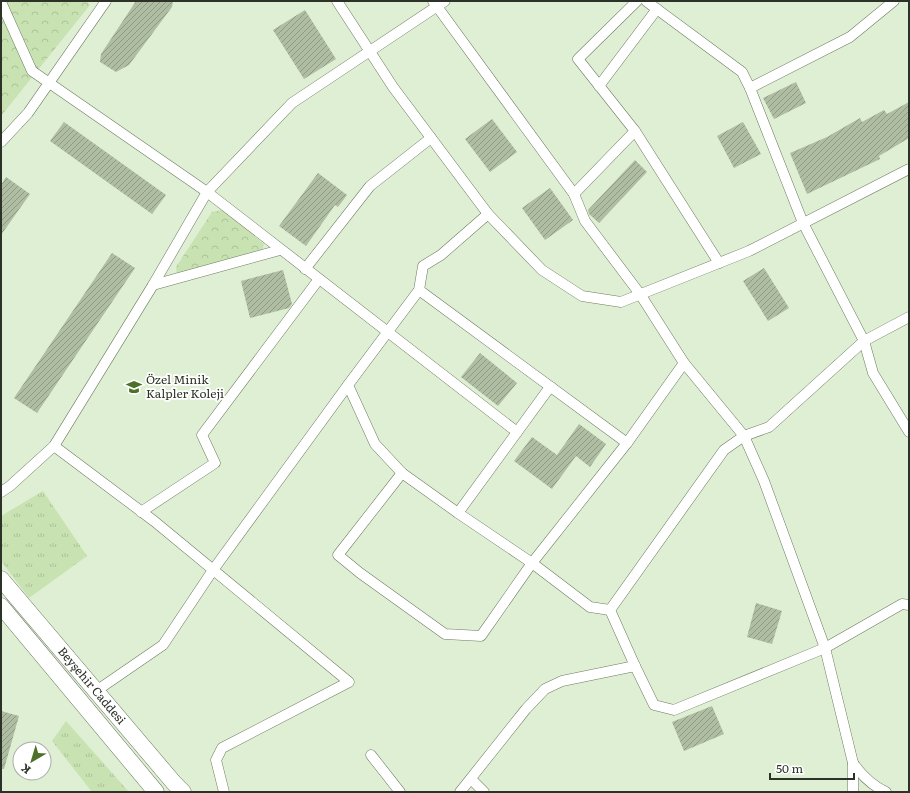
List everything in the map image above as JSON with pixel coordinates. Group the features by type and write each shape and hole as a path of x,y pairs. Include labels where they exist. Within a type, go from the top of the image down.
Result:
{"main road":[{"name":"Beyşehir Caddesi","path":"1,579 183,792"},
{"name":"Beyşehir Caddesi","path":"1,606 156,792"}],"street":[{"path":"1,142 28,113 106,1"},
{"path":"337,1 393,86 488,214 542,270 582,296 621,302 749,251 909,169"},
{"path":"1,492 10,486 54,446 153,285 207,192 292,103 370,51 435,4 445,1"},
{"path":"637,1 578,59 635,131 719,263"},
{"path":"646,1 742,72 750,88 803,223 864,340 873,373 909,432"},
{"path":"750,88 850,37 894,1"},
{"path":"1,2 32,71 207,192 517,432"},
{"path":"435,4 574,194 585,221 640,294 684,363 744,436 764,481 825,648 853,763 853,792"},
{"path":"599,86 657,9"},
{"path":"574,194 635,131"},
{"path":"305,269 370,186 432,138"},
{"path":"96,691 163,645 213,570 419,290 423,266 441,255 488,214"},
{"path":"153,285 280,250"},
{"path":"141,512 215,463 202,435 319,279"},
{"path":"419,290 627,443"},
{"path":"610,610 724,450 744,436 769,427 864,340 909,317"},
{"path":"402,473 338,555 360,573 445,634 481,636 532,563 627,443 684,363"},
{"path":"348,385 375,444 402,473 458,514 532,563 590,607 610,610"},
{"path":"458,514 551,387"},
{"path":"54,446 141,512 349,682 222,748 216,760 224,792"},
{"path":"610,610 654,705 674,710 825,648 902,604 909,605"},
{"path":"460,792 526,709 545,689 562,681 635,666"},
{"path":"371,755 400,792"},
{"path":"853,763 872,785 886,792"},
{"path":"471,779 484,792"}],"green space":[{"path":"1,1 87,1 90,5 1,116"},
{"path":"222,210 264,244 262,252 177,275 176,267 212,212"},
{"path":"43,491 87,556 29,598 1,561 1,516"},
{"path":"66,721 129,792 92,792 52,741"}],"building":[{"path":"136,1 173,1 172,7 129,65 116,72 100,62 101,54"},
{"path":"305,10 336,59 304,79 273,30"},
{"path":"796,82 806,103 774,119 763,98"},
{"path":"909,102 909,138 879,156 880,159 807,194 790,153 827,137 860,118 862,122 884,110 887,114"},
{"path":"492,119 517,152 490,172 465,139"},
{"path":"64,122 166,195 152,214 50,141"},
{"path":"743,122 761,154 734,168 717,136"},
{"path":"635,160 647,172 599,223 589,214 588,210"},
{"path":"318,173 347,195 338,207 335,205 306,246 279,226"},
{"path":"6,177 30,194 1,235 1,185"},
{"path":"550,188 573,220 545,240 522,208"},
{"path":"112,253 135,268 37,413 14,398"},
{"path":"764,268 789,308 768,321 743,281"},
{"path":"283,270 292,304 289,308 250,318 241,281"},
{"path":"480,353 517,383 498,406 461,377"},
{"path":"579,424 606,444 590,467 576,456 552,489 514,461 532,437 557,455"},
{"path":"756,603 782,611 772,644 747,637"},
{"path":"712,706 724,734 684,751 672,722"},
{"path":"1,711 19,716 4,769 1,769"}],"place":[{"name":"Özel Minik Kalpler Koleji","path":"134,387"}]}
